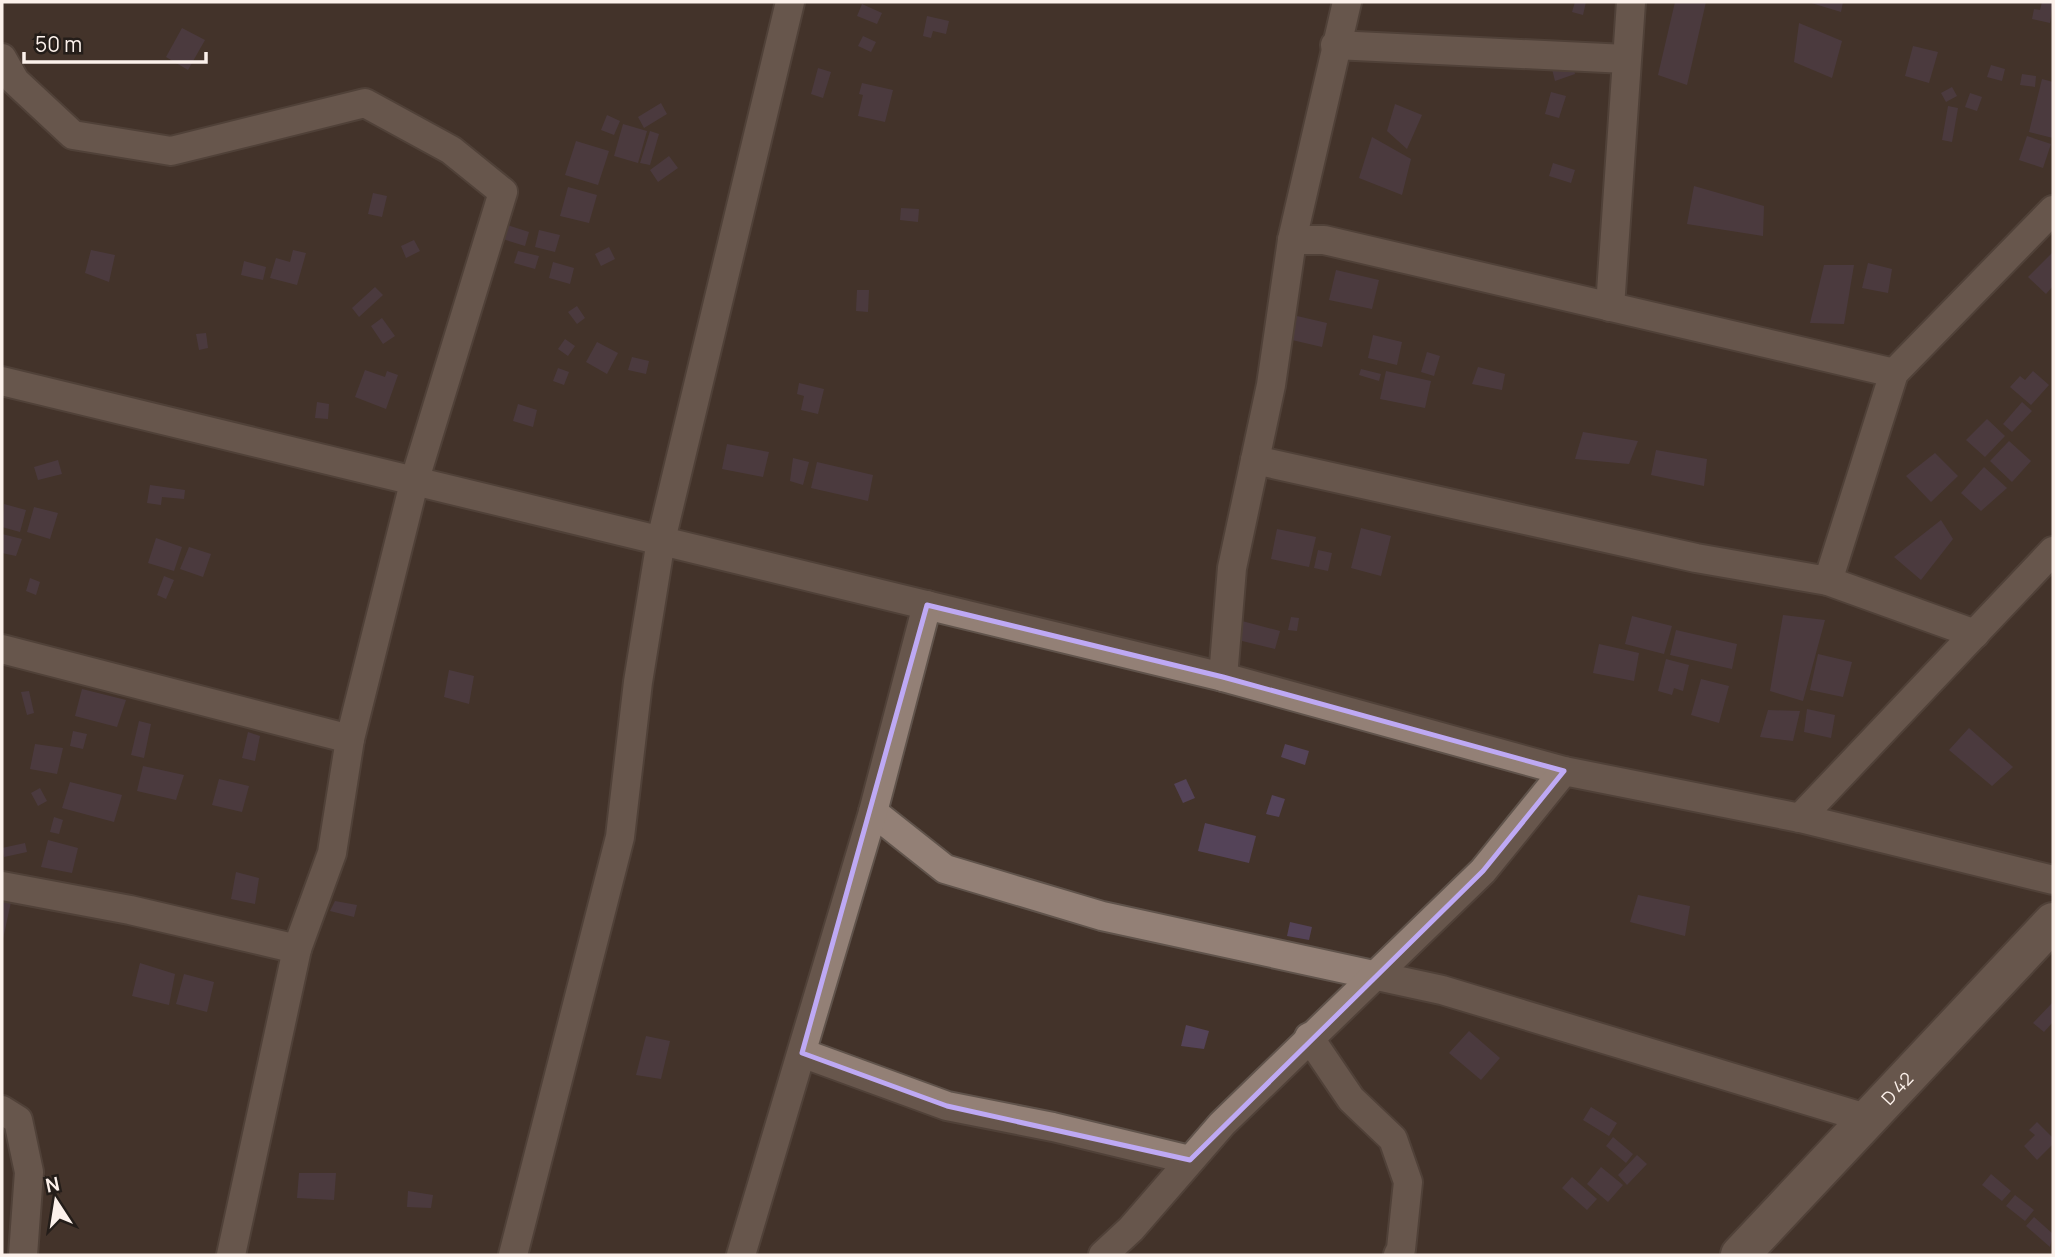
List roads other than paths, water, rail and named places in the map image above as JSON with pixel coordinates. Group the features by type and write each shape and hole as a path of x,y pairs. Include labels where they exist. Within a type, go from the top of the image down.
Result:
{"street":[{"path":"513,1255 620,837 638,682 661,540 790,2"},
{"path":"1223,677 1231,568 1271,385 1292,240 1347,2"},
{"path":"1610,307 1631,2"},
{"path":"1335,46 1626,59"},
{"path":"2,58 15,81 73,135 171,151 365,103 451,150 503,191 415,479 350,739 332,853 296,949 231,1255"},
{"path":"1828,581 1894,373 2053,210"},
{"path":"1292,240 1324,240 1894,373"},
{"path":"2,381 1223,677 1564,771 1800,818 2053,880"},
{"path":"1255,460 1696,558 1828,581 1975,634"},
{"path":"1800,818 2053,551"},
{"path":"741,1255 873,812 927,605"},
{"path":"2,649 350,739"},
{"path":"1103,1255 1131,1229 1222,1124 1483,871 1564,771"},
{"path":"873,812 946,869 1102,916 1456,994 1868,1119"},
{"path":"2,886 130,910 296,949"},
{"name":"D 42","path":"1740,1255 2053,922"},
{"path":"1310,1037 1351,1099 1393,1139 1408,1182 1401,1249 1398,1255"},
{"path":"802,1053 947,1106 1053,1127 1190,1160"},
{"path":"2,1110 18,1120 29,1172 23,1255"}]}
